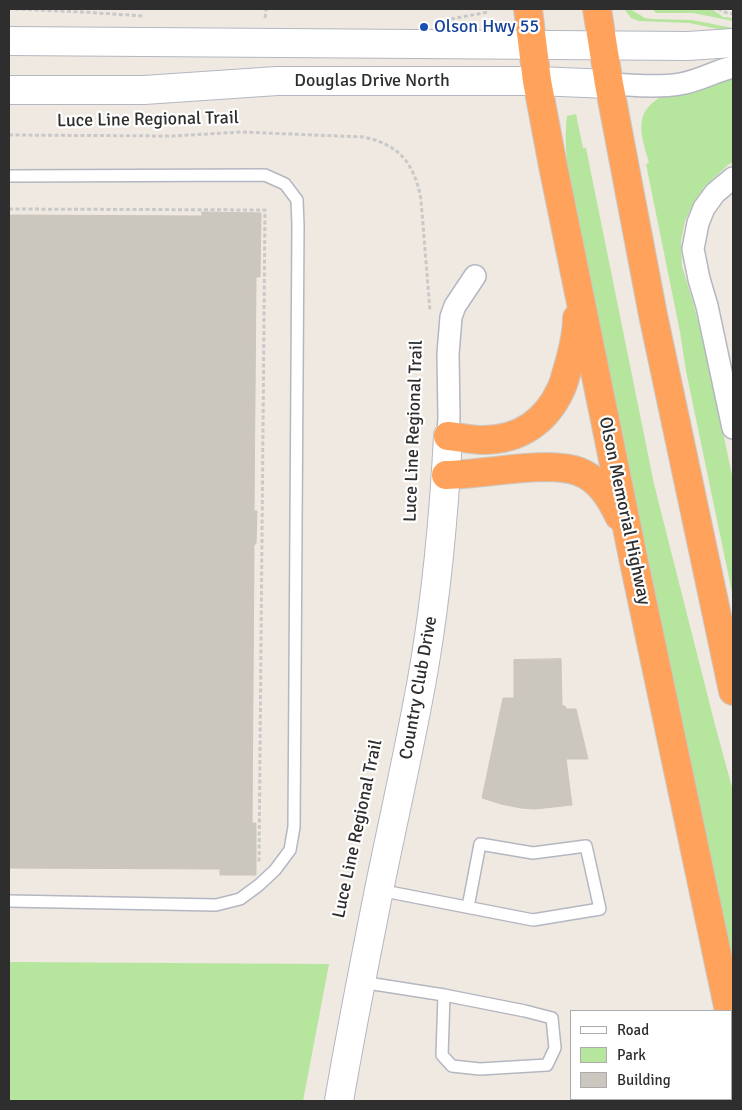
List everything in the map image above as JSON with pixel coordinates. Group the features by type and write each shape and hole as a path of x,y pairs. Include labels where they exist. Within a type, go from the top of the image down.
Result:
{"highway":[{"name":"Olson Memorial Highway","path":"528,9 537,81 630,542 729,1010"},
{"path":"597,9 609,84 659,345 733,691"},
{"path":"448,436 482,440 517,434 535,424 550,408 562,388 578,329 578,284"},
{"path":"446,475 516,468 561,468 585,474 595,480 610,500 617,511 630,542"}],"street":[{"path":"9,41 688,46 733,43"},
{"name":"Douglas Drive North","path":"9,90 144,90 276,81 537,81 652,86 693,81 733,67"},
{"path":"733,178 714,193 704,208 698,223 693,249 707,306 726,356 733,428"},
{"name":"Country Club Drive","path":"339,1101 379,890 410,743 434,599 444,512 449,417 448,354 451,317 458,300 475,276"}],"lane":[{"path":"9,176 265,176 285,184 296,200 298,225 294,827 290,850 275,870 259,886 240,899 216,904 9,902"},
{"path":"379,890 533,920 600,909 586,846 533,853 480,844 468,907"},
{"path":"361,982 444,995 552,1018 555,1048 547,1065 480,1069 452,1066 442,1056 444,995"}],"path":[{"path":"265,18 266,9"},
{"path":"718,9 733,14"},
{"name":"Luce Line Regional Trail","path":"9,135 172,136 241,132 363,137 377,140 393,148 407,161 418,185 421,200 430,316"},
{"path":"9,209 265,210 259,886"}],"green space":[{"path":"626,9 630,9 645,18 692,20 733,28 733,32 689,23 639,21 631,18"},
{"path":"652,9 712,9 723,17 733,18 733,21 693,13 656,13"},
{"path":"733,75 733,163 729,164 704,187 685,221 681,241 682,266 706,352 733,480 733,597 686,371 680,332 646,164 649,163 641,127 645,112 659,98"},
{"path":"576,114 583,148 586,148 654,484 733,791 733,962 571,192 566,153 567,116"},
{"path":"9,962 329,964 303,1101 9,1101"}],"building":[{"path":"202,212 261,213 260,277 256,277 254,511 257,511 256,544 254,544 252,823 256,823 256,875 220,875 220,869 9,868 9,215 202,216"},
{"path":"561,659 562,706 565,706 566,709 576,709 588,759 566,759 572,805 535,809 521,808 482,798 503,698 514,698 514,660"}],"place":[{"name":"Olson Hwy 55","path":"424,27"}]}
